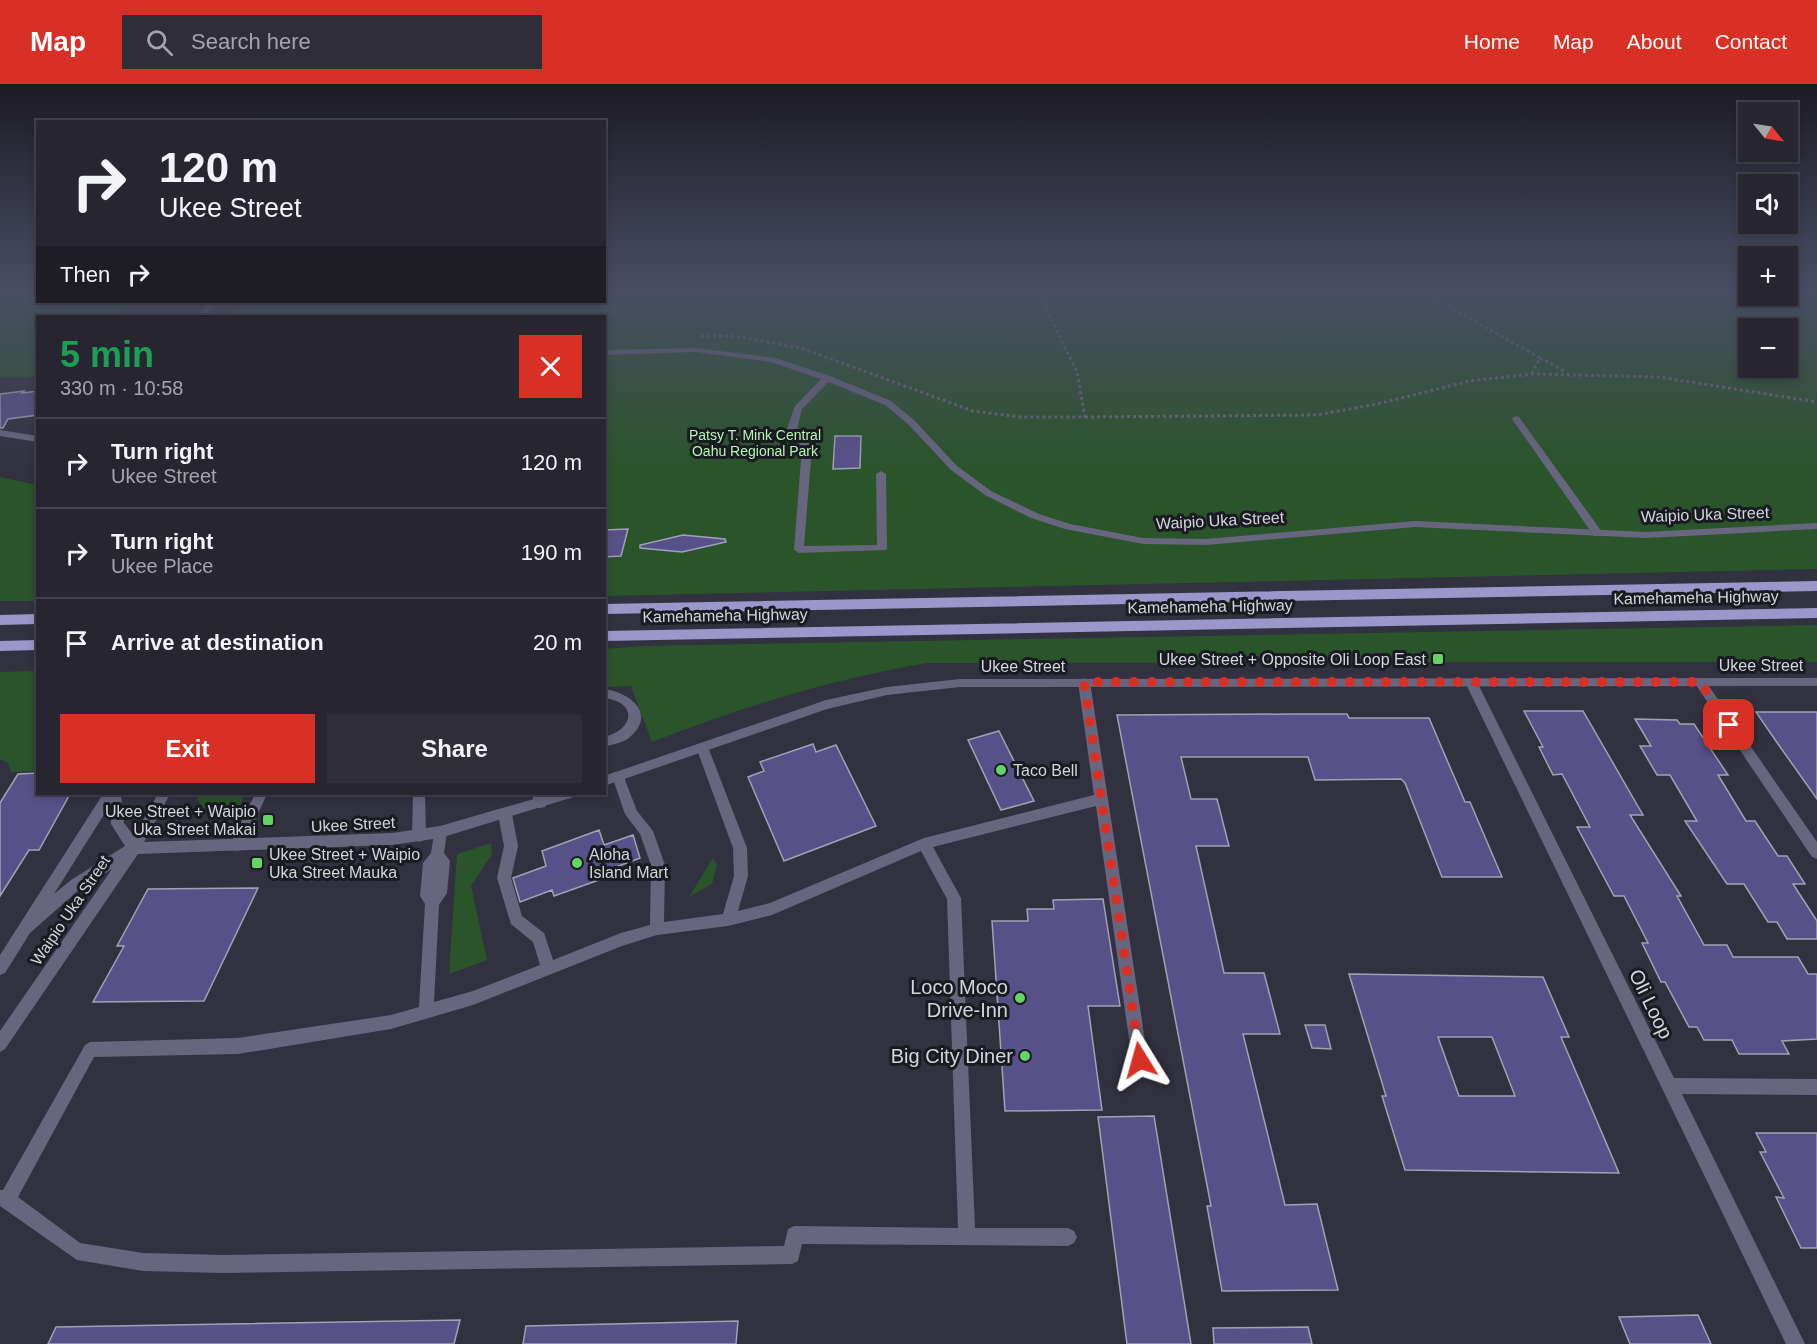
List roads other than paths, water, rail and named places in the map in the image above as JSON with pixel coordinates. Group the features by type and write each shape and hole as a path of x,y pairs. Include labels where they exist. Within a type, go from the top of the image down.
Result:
{"main road":[{"name":"Kamehameha Highway","path":"606,609 1817,586"},
{"name":"Kamehameha Highway","path":"606,636 1817,613"},
{"path":"0,620 36,619"},
{"path":"0,646 36,645"}],"street":[{"name":"Waipio Uka Street","path":"606,353 636,351"},
{"name":"Waipio Uka Street","path":"703,351 772,360 827,378 888,403 911,422 954,468 988,493 1035,516 1102,534 1143,541 1179,543 1415,524 1598,534 1737,531 1817,526"},
{"path":"827,378 798,408 792,429 807,447 799,550 882,548 881,474"},
{"path":"1516,419 1598,534"},
{"path":"18,435 36,431"},
{"path":"0,433 36,439"},
{"name":"Ukee Street","path":"606,780 826,705 887,691 960,682 1817,682"},
{"path":"1084,682 1140,1060"},
{"name":"Oli Loop","path":"1471,682 1796,1344"},
{"path":"1700,682 1817,853"},
{"path":"606,693 621,695 629,701 635,712 635,724 625,735 606,741"},
{"path":"702,747 740,848 741,876 728,920"},
{"path":"618,776 632,814 646,831 658,865 657,929"},
{"name":"Waipio Uka Street","path":"0,968 109,795"},
{"path":"23,930 76,884 134,848 118,824 116,795"},
{"name":"Waipio Uka Street","path":"0,1044 134,848 163,795"},
{"path":"237,845 261,795"},
{"path":"419,795 419,836"},
{"name":"Ukee Street","path":"134,848 350,842 419,836 505,814 539,798 560,795"},
{"path":"1068,1237 794,1235 792,1255 224,1264 143,1262 77,1251 4,1199 90,1050 238,1046 391,1022 473,998 621,940 657,929 728,920 772,909 924,844 1101,799"},
{"path":"505,814 511,846 504,878 516,920 539,938 548,968"},
{"path":"426,1012 432,903 440,893 443,861 437,855 440,832"},
{"path":"924,844 954,898 967,1236"},
{"path":"1669,1086 1817,1087"}],"place":[{"name":"Ukee Street + Opposite Oli Loop East","path":"1438,659"},
{"name":"Taco Bell","path":"1001,770"},
{"name":"Ukee Street + Waipio Uka Street Makai","path":"268,820"},
{"name":"Ukee Street + Waipio Uka Street Mauka","path":"257,863"},
{"name":"Aloha Island Mart","path":"577,863"},
{"name":"Loco Moco Drive-Inn","path":"1020,998"},
{"name":"Big City Diner","path":"1025,1056"}],"park label":[{"name":"Patsy T. Mink Central Oahu Regional Park","path":"755,444"}]}
